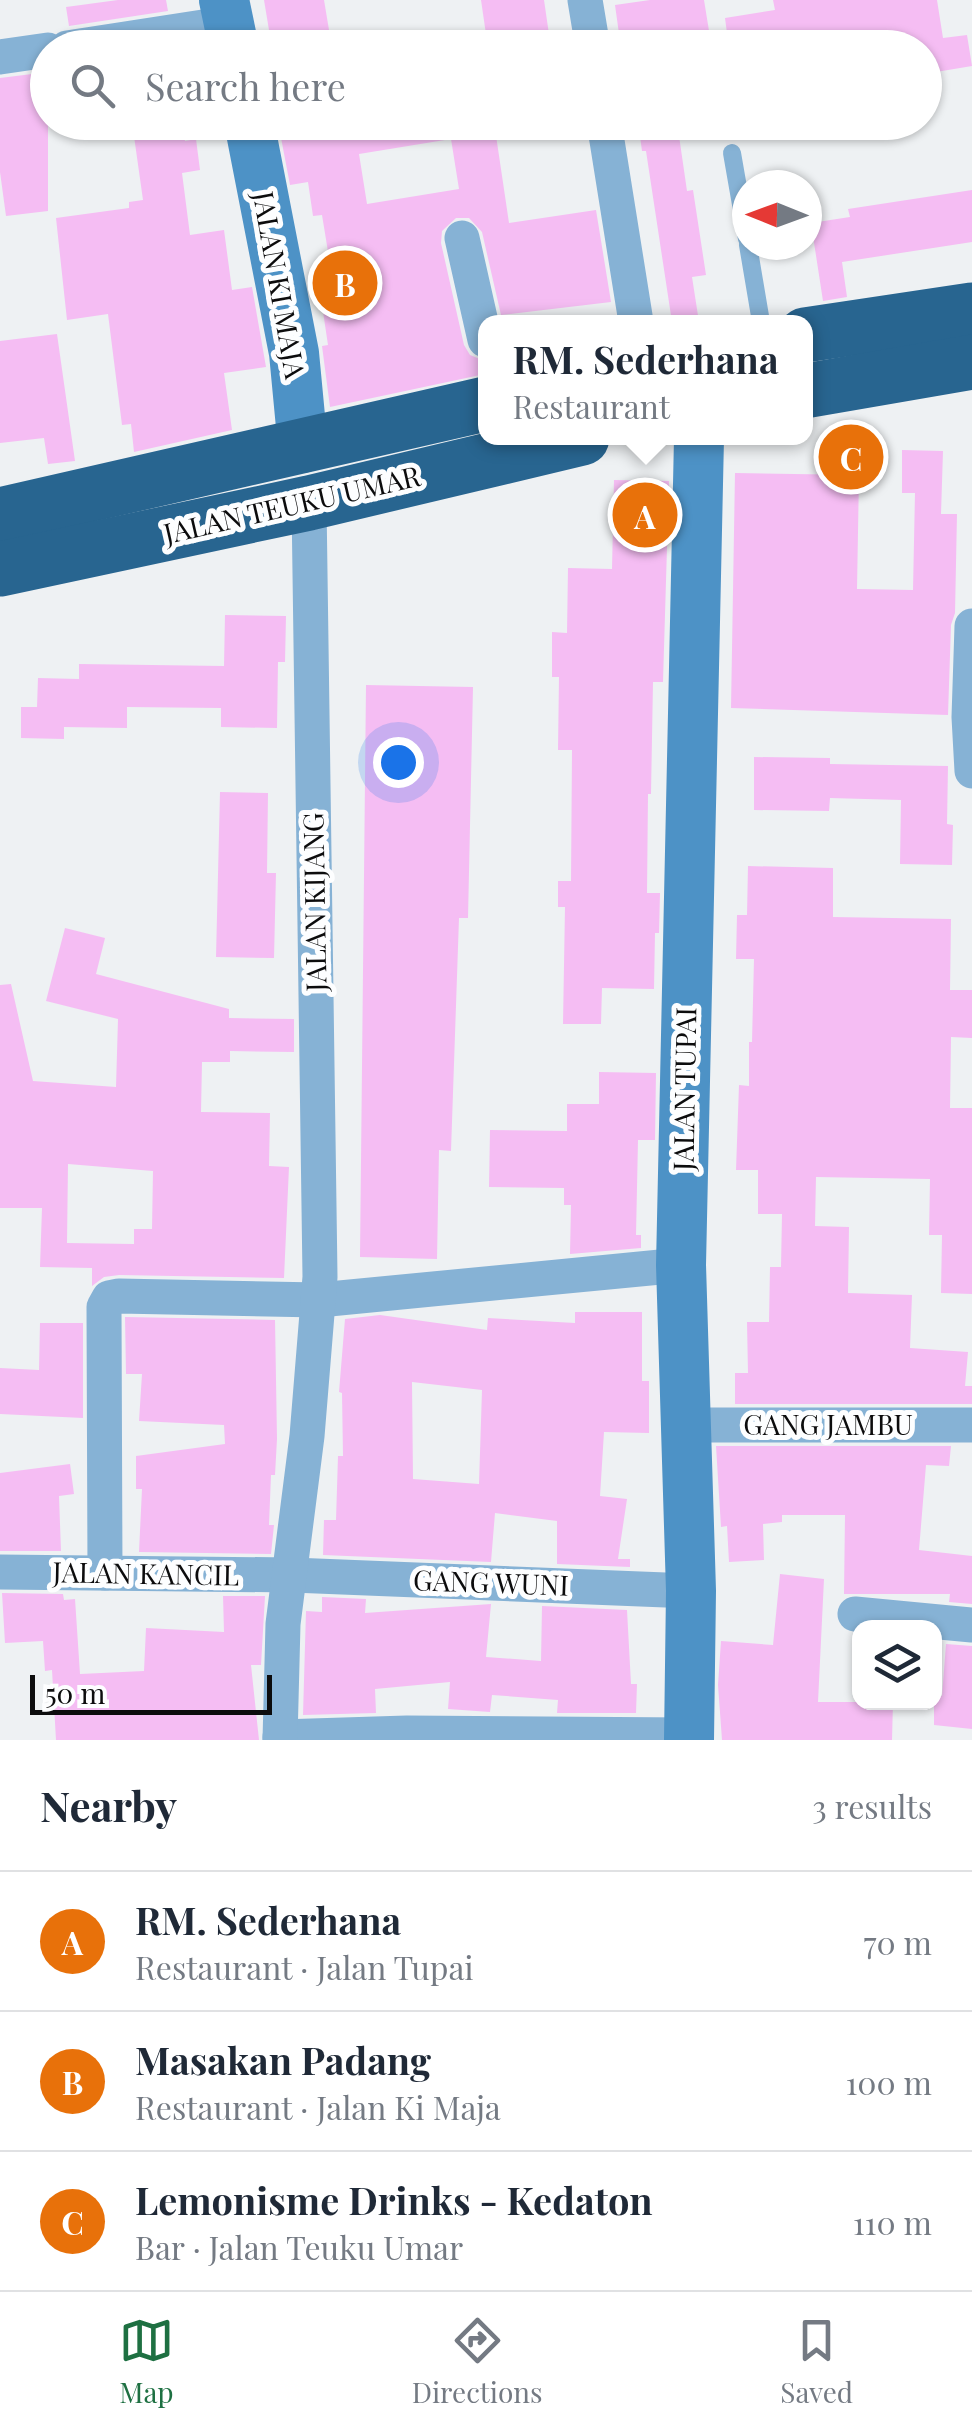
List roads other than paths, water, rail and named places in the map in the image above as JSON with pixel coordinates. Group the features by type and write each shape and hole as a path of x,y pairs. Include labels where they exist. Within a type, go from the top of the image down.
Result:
{"highway":[{"path":"813,334 972,310"},
{"path":"813,390 972,364"},
{"name":"JALAN TEUKU UMAR","path":"0,515 478,406"},
{"name":"JALAN TEUKU UMAR","path":"0,569 309,503 553,445"}],"street":[{"path":"585,0 590,30"},
{"path":"188,30 229,24"},
{"path":"0,57 30,53"},
{"name":"JALAN KI MAJA","path":"252,140 294,354 303,448"},
{"path":"607,140 635,315"},
{"path":"462,238 479,315"},
{"name":"JALAN TUPAI","path":"689,1738 691,1592 681,1265 699,445"},
{"name":"JALAN KIJANG","path":"280,1738 283,1624 292,1575 319,1300 309,503"},
{"path":"972,626 972,772"},
{"path":"105,1573 104,1308 109,1298 319,1300 681,1265"},
{"name":"GANG JAMBU","path":"684,1425 972,1425"},
{"name":"JALAN KANCIL","path":"0,1572 292,1575"},
{"name":"GANG WUNI","path":"292,1575 691,1592"},
{"path":"855,1614 972,1625"},
{"path":"280,1738 406,1733 689,1738"}],"lane":[{"path":"732,153 735,170"},
{"path":"751,260 760,315"}],"place":[{"name":"Masakan Padang","path":"345,283"},
{"name":"Lemonisme Drinks - Kedaton","path":"851,457"},
{"name":"RM. Sederhana","path":"645,515"}]}
